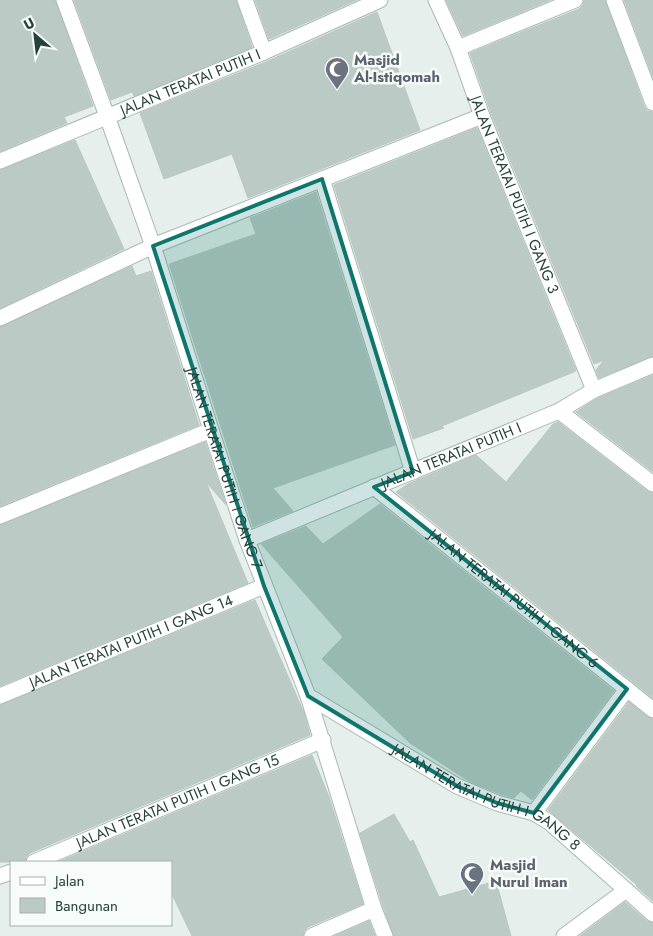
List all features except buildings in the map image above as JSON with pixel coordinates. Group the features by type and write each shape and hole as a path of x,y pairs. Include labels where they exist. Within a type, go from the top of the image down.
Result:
{"street":[{"name":"JALAN TERATAI PUTIH I GANG 7","path":"64,0 153,246 247,540 308,696 374,909 385,936"},
{"path":"245,0 264,52"},
{"name":"JALAN TERATAI PUTIH I","path":"0,161 264,52 380,0"},
{"name":"JALAN TERATAI PUTIH I GANG 3","path":"436,0 458,48 482,116 594,390"},
{"path":"458,48 575,0"},
{"path":"614,0 653,103"},
{"path":"0,318 153,246 482,116"},
{"path":"322,179 413,472"},
{"name":"JALAN TERATAI PUTIH I","path":"247,540 559,411 594,390 653,365"},
{"path":"559,411 653,484"},
{"path":"0,516 211,430"},
{"name":"JALAN TERATAI PUTIH I GANG 6","path":"374,487 653,710"},
{"name":"JALAN TERATAI PUTIH I GANG 14","path":"0,696 264,586"},
{"path":"534,813 626,688"},
{"name":"JALAN TERATAI PUTIH I GANG 8","path":"308,696 458,786 497,803 534,813 549,822 653,914"},
{"name":"JALAN TERATAI PUTIH I GANG 15","path":"36,861 323,740"},
{"path":"564,936 626,890"},
{"path":"312,936 374,909"}],"highlighted area":[{"path":"322,179 413,472 374,487 627,689 534,813 497,803 457,786 308,696 264,586 153,246"}],"place":[{"name":"Masjid Al-Istiqomah","path":"337,90"},
{"name":"Masjid Nurul Iman","path":"472,895"}]}
